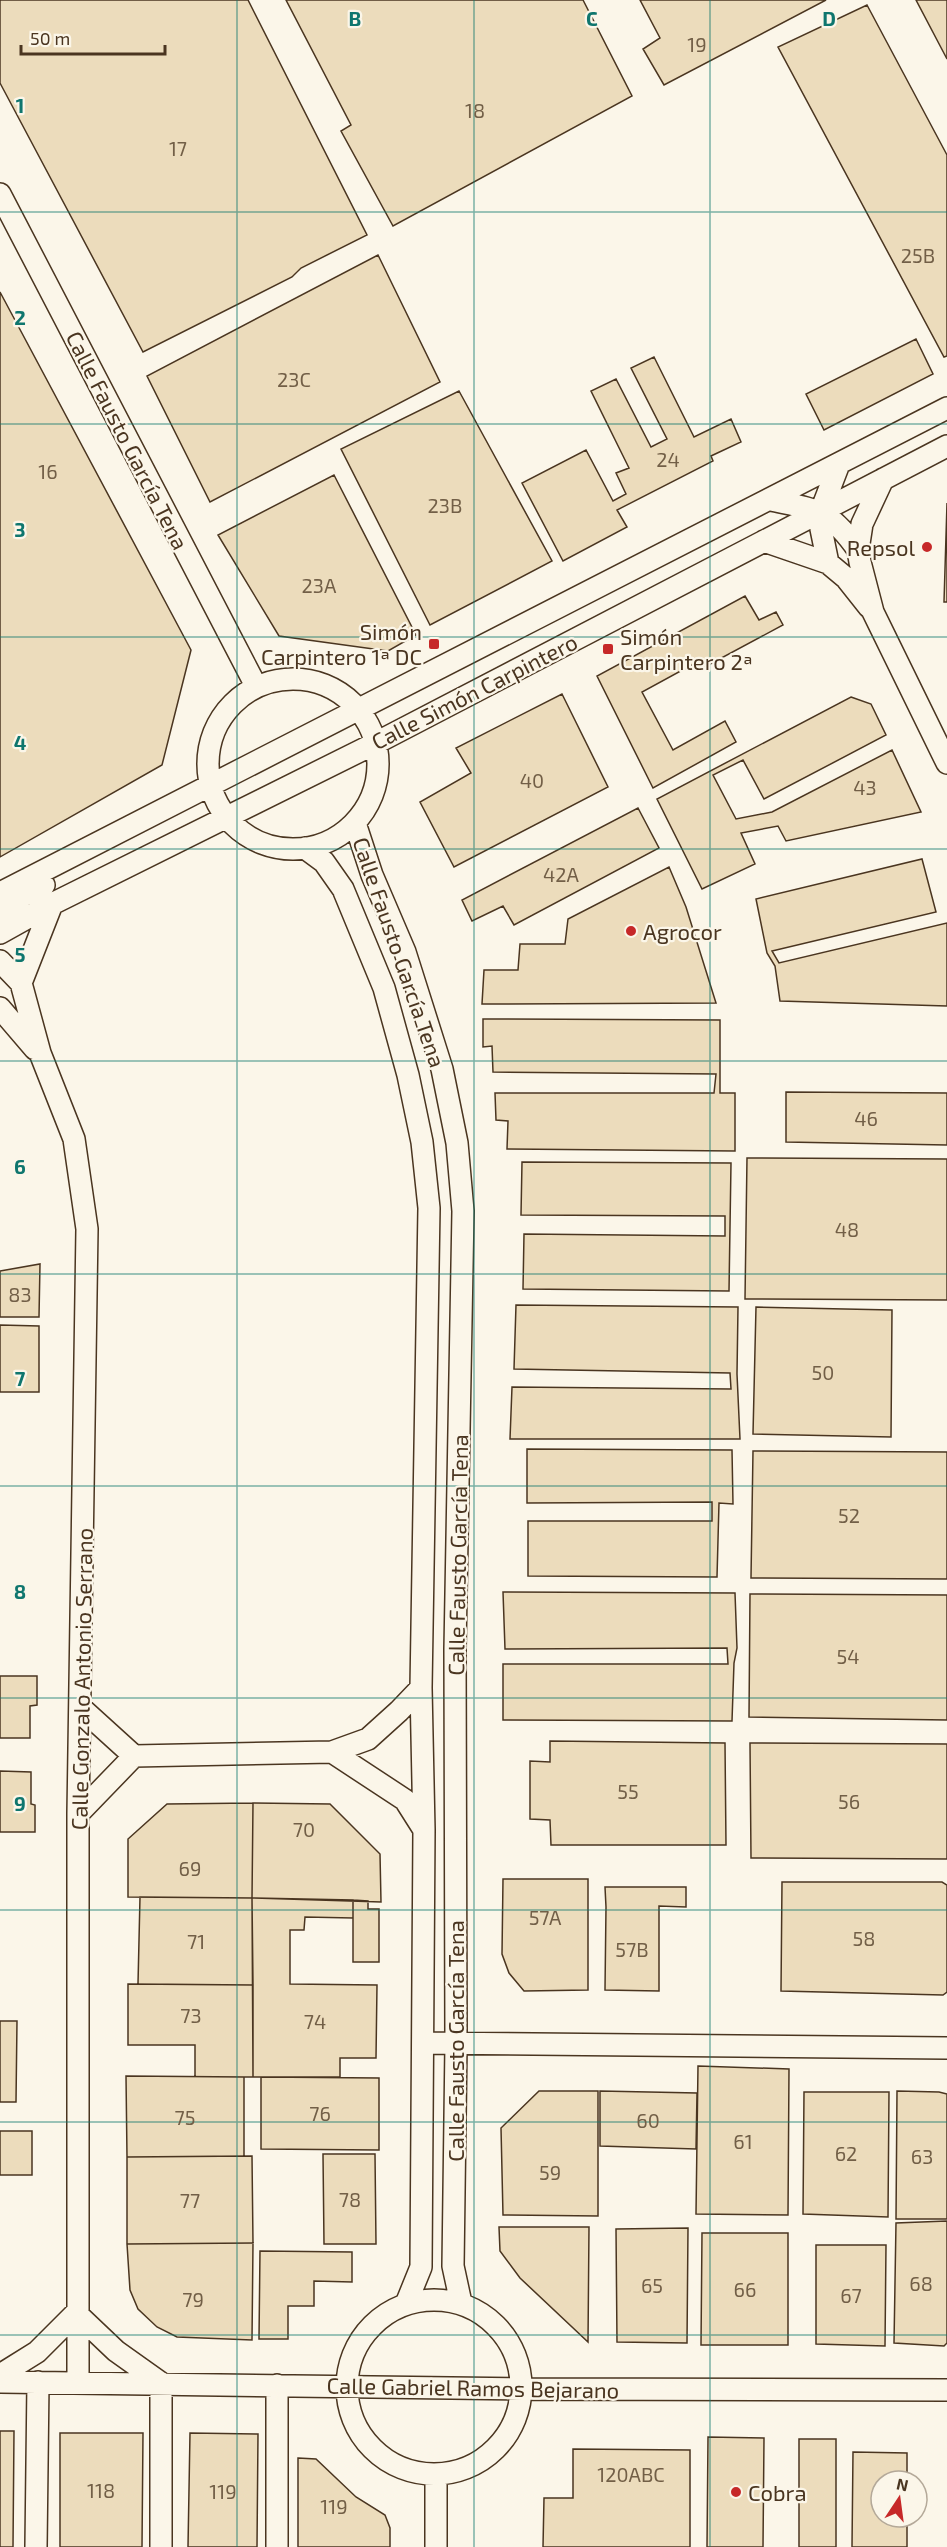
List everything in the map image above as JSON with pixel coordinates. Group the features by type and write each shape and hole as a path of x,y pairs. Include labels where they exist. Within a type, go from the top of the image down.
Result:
{"street":[{"name":"Calle Fausto García Tena","path":"0,194 256,686"},
{"name":"Calle Simón Carpintero","path":"0,893 947,408"},
{"name":"Calle Simón Carpintero","path":"0,933 52,904 376,742 947,446"},
{"path":"828,563 821,529 821,511 839,464"},
{"path":"873,612 858,550 861,524 883,479"},
{"path":"771,500 821,511 847,534 858,550"},
{"path":"764,541 828,563 846,578 873,612 947,763"},
{"path":"283,678 312,680 338,691 360,710 370,725 376,742 378,771 371,799 355,823 332,840 305,848 276,847 249,837 226,818 209,784 207,755 215,727 232,703 256,686 283,678"},
{"name":"Calle Simón Carpintero","path":"0,918 23,896 102,855 135,823"},
{"name":"Calle Fausto García Tena","path":"355,823 372,875 405,952 442,1069 457,1143 463,1211 455,1648 456,2044 453,2265 461,2303"},
{"name":"Calle Fausto García Tena","path":"305,848 324,862 343,889 384,988 408,1075 422,1142 429,1208 422,1688 424,1830 421,2267 406,2304"},
{"path":"21,983 52,904"},
{"name":"Calle Gonzalo Antonio Serrano","path":"0,961 21,983 40,1053 74,1139 87,1228 78,1814 76,2313 78,2382"},
{"name":"Calle Gonzalo Antonio Serrano","path":"0,1009 40,1053"},
{"path":"80,1707 134,1756 332,1752 368,1739 422,1688"},
{"path":"332,1752 405,1800 424,1830"},
{"path":"78,1814 134,1756"},
{"path":"423,2043 947,2048"},
{"path":"434,2299 461,2303 486,2316 506,2336 519,2361 523,2389 518,2415 506,2439 487,2458 463,2470 436,2475 408,2471 383,2459 363,2439 350,2414 346,2386 350,2360 363,2335 382,2316 406,2304 434,2299"},
{"path":"0,2375 37,2352 76,2313 116,2351 161,2383 161,2547"},
{"name":"Calle Gabriel Ramos Bejarano","path":"0,2382 523,2389 947,2390"},
{"path":"36,2547 38,2382"},
{"path":"276,2385 277,2547"},
{"path":"436,2475 436,2547"}],"building":[{"path":"0,0 248,0 367,235 301,268 292,277 143,352 0,83"},
{"path":"286,0 583,0 632,96 393,226 341,131 351,125"},
{"path":"640,0 826,0 664,85 643,49 660,38"},
{"path":"916,0 947,0 947,59"},
{"path":"867,5 947,155 947,356 944,357 778,47"},
{"path":"378,255 440,382 210,502 147,376"},
{"path":"0,292 191,650 162,765 0,857"},
{"path":"916,339 933,374 824,430 806,394"},
{"path":"654,357 694,437 731,419 741,442 711,456 713,461 617,510 627,527 563,561 522,483 586,450 613,501 626,494 616,473 629,468 591,391 616,379 651,447 667,439 631,368"},
{"path":"459,391 552,561 430,625 341,449"},
{"path":"334,475 416,635 388,651 279,636 218,535"},
{"path":"947,503 947,602 944,602"},
{"path":"745,596 759,620 776,612 783,625 701,669 697,662 642,692 673,750 725,721 736,742 653,788 597,676"},
{"path":"562,694 608,787 454,867 420,802 471,773 456,748"},
{"path":"851,697 871,704 886,735 764,799 743,760 713,775 736,819 772,812 892,750 921,812 786,841 778,826 741,833 755,864 702,889 657,799"},
{"path":"638,808 659,848 514,925 503,906 472,921 462,900"},
{"path":"922,859 936,912 772,951 779,963 947,923 947,1006 780,1001 775,966 767,953 756,899"},
{"name":"Agrocor","path":"669,867 686,907 716,1003 482,1004 484,970 518,970 520,944 565,944 568,919"},
{"path":"483,1019 720,1020 720,1093 735,1093 735,1151 507,1149 508,1121 496,1120 495,1093 714,1093 716,1074 493,1072 492,1046 483,1047"},
{"path":"786,1092 947,1093 947,1145 786,1142"},
{"path":"747,1158 947,1159 947,1300 745,1299"},
{"path":"522,1162 731,1163 729,1291 523,1289 524,1234 725,1236 725,1216 521,1215"},
{"path":"40,1264 39,1317 0,1317 0,1271"},
{"path":"516,1305 738,1307 737,1374 740,1439 510,1439 512,1387 731,1389 730,1373 514,1369"},
{"path":"756,1307 892,1310 891,1437 753,1434"},
{"path":"0,1325 39,1326 39,1392 0,1392"},
{"path":"527,1449 732,1450 733,1504 719,1503 717,1577 528,1576 528,1521 712,1521 712,1502 527,1503"},
{"path":"753,1451 947,1452 947,1579 751,1578"},
{"path":"503,1592 735,1593 737,1648 734,1663 732,1721 503,1720 503,1664 728,1664 727,1648 505,1649"},
{"path":"750,1594 947,1595 947,1720 749,1717"},
{"path":"0,1676 37,1676 37,1705 30,1706 30,1738 0,1738"},
{"path":"550,1741 725,1743 726,1845 551,1845 550,1820 530,1819 530,1761 550,1762"},
{"path":"750,1743 947,1744 947,1859 751,1858"},
{"path":"0,1771 31,1772 31,1804 35,1805 35,1832 0,1832"},
{"path":"253,1803 252,1898 128,1897 128,1839 167,1804"},
{"path":"253,1803 330,1804 380,1854 381,1902 252,1898"},
{"path":"503,1879 588,1879 588,1990 524,1991 509,1973 502,1954"},
{"path":"782,1882 942,1882 947,1885 947,1992 943,1995 781,1991"},
{"path":"605,1887 686,1887 686,1907 659,1906 659,1991 605,1990"},
{"path":"140,1897 252,1898 253,1985 138,1984"},
{"path":"252,1898 353,1900 353,1918 305,1917 304,1930 290,1930 290,1984 377,1985 376,2058 340,2058 340,2077 253,2077"},
{"path":"353,1900 368,1901 368,1909 379,1909 379,1962 353,1962"},
{"path":"128,1984 253,1985 253,2077 195,2077 195,2045 128,2045"},
{"path":"0,2021 17,2021 16,2102 0,2102"},
{"path":"698,2066 789,2069 788,2215 696,2214"},
{"path":"126,2076 244,2077 244,2156 127,2157"},
{"path":"261,2077 379,2078 379,2150 261,2149"},
{"path":"539,2091 598,2091 598,2216 503,2215 501,2128"},
{"path":"600,2091 697,2093 696,2149 600,2146"},
{"path":"897,2091 947,2094 947,2219 896,2219"},
{"path":"804,2092 889,2092 888,2217 803,2214"},
{"path":"0,2131 32,2131 32,2175 0,2175"},
{"path":"323,2154 375,2154 376,2244 324,2244"},
{"path":"252,2156 253,2243 127,2244 127,2157"},
{"path":"947,2221 947,2343 944,2346 894,2343 896,2223"},
{"path":"499,2227 589,2227 588,2342 520,2278 500,2251"},
{"path":"688,2228 687,2343 617,2342 616,2229"},
{"path":"702,2233 788,2233 788,2345 701,2345"},
{"path":"253,2243 252,2340 177,2337 157,2327 138,2309 130,2290 127,2244"},
{"path":"816,2245 886,2245 885,2346 816,2344"},
{"path":"260,2251 352,2252 352,2282 314,2281 314,2306 288,2306 288,2339 259,2339"},
{"path":"0,2431 14,2431 13,2547 0,2547"},
{"path":"60,2433 143,2433 142,2547 60,2547"},
{"path":"190,2433 258,2434 257,2547 188,2547"},
{"name":"Cobra","path":"708,2437 764,2438 763,2547 707,2547"},
{"path":"799,2439 836,2439 836,2547 799,2547"},
{"path":"573,2449 690,2450 690,2547 543,2547 544,2498 573,2498"},
{"path":"853,2452 907,2453 907,2469 869,2469 869,2529 907,2529 907,2547 852,2547"},
{"path":"298,2458 316,2459 356,2497 385,2515 390,2528 390,2547 298,2547"}],"place":[{"name":"Repsol","path":"927,547"},
{"name":"Simón Carpintero 1ª DC","path":"434,644"},
{"name":"Simón Carpintero 2ª","path":"608,649"},
{"name":"Agrocor","path":"631,931"},
{"name":"Cobra","path":"736,2492"}]}
